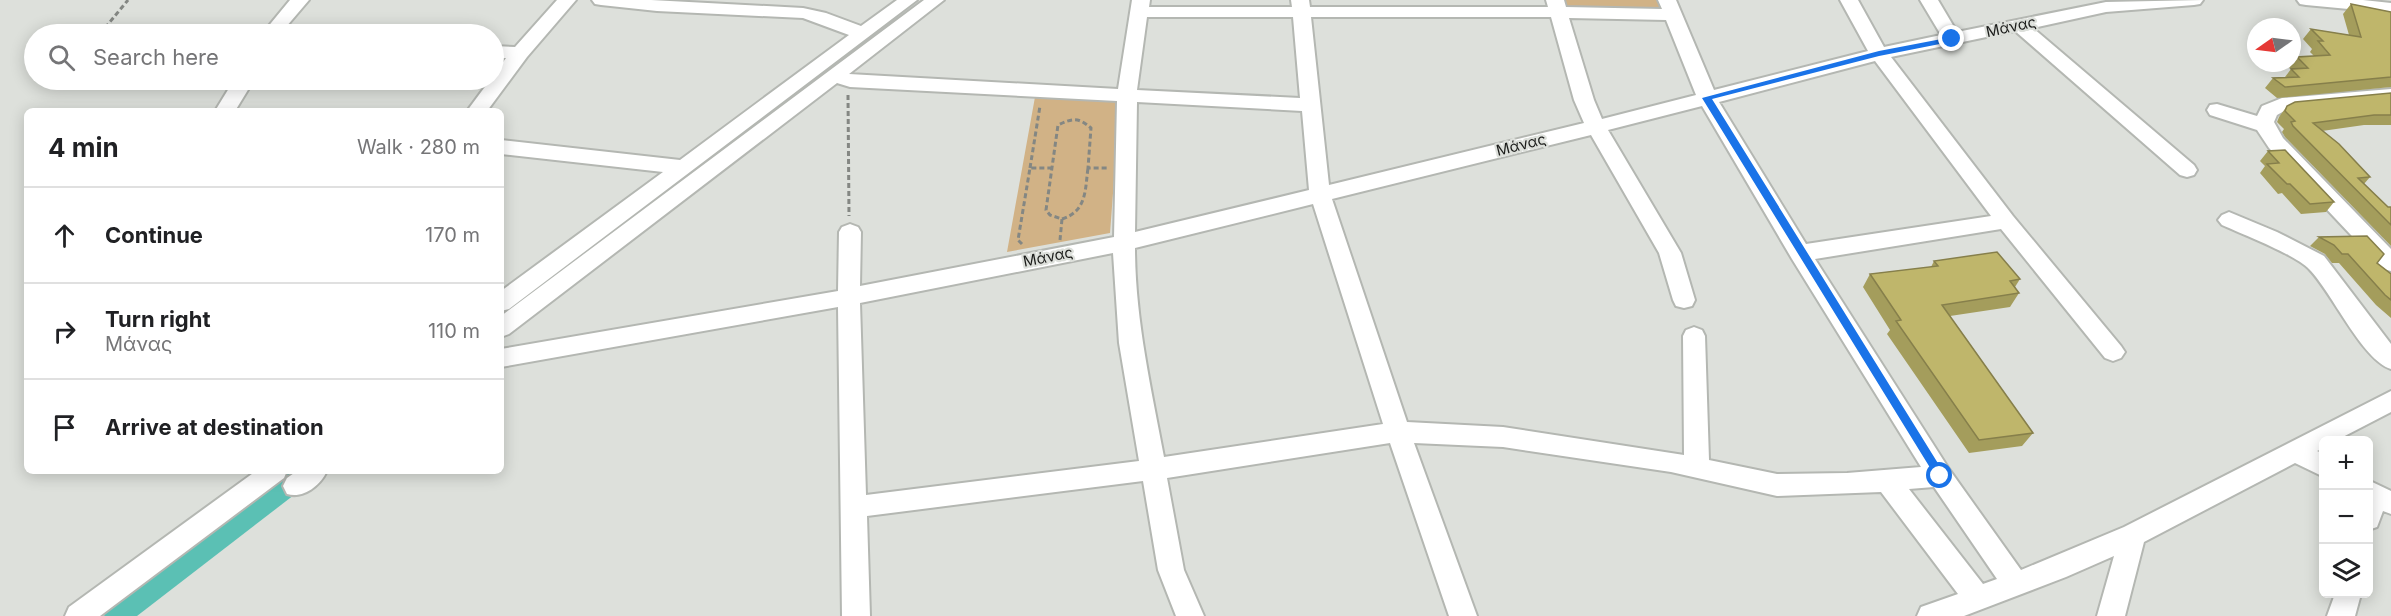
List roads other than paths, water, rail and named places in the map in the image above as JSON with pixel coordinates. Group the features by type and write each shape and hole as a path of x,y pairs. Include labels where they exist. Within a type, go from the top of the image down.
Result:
{"street":[{"path":"279,24 300,0"},
{"path":"504,75 567,0"},
{"path":"504,301 908,0"},
{"path":"504,326 842,78 935,0"},
{"path":"1849,0 1879,54 2006,221 2113,352"},
{"path":"1929,0 1952,39"},
{"name":"Μάνας","path":"504,357 849,297 1056,245 1123,243 1596,127 1879,54 2019,25 2098,4 2194,0"},
{"path":"2306,0 2391,8"},
{"path":"614,1 803,14 820,17 862,34"},
{"path":"1301,5 1320,194 1398,432 1463,616"},
{"path":"1190,616 1171,570 1131,343 1115,171 1140,6 1670,8 1707,98 1800,253 1940,476 2015,583"},
{"path":"1557,6 1584,100 1596,127 1670,253 1684,300"},
{"path":"2019,25 2187,170"},
{"path":"504,52 520,53"},
{"path":"842,78 1310,105"},
{"path":"227,108 238,90"},
{"path":"479,108 493,90"},
{"path":"2264,125 2269,111 2282,104 2391,95"},
{"path":"2217,110 2264,125 2276,143 2391,263"},
{"path":"504,147 683,167"},
{"path":"2229,220 2269,237 2316,262 2368,334 2391,360"},
{"path":"1800,253 2006,221"},
{"path":"850,232 849,297 856,616"},
{"path":"1694,336 1697,467"},
{"path":"1931,616 2056,569 2133,535 2391,401"},
{"path":"854,507 1155,469 1398,432 1503,437 1697,467 1785,486 1940,476"},
{"path":"2296,451 2319,464"},
{"path":"79,616 295,476"},
{"path":"1888,481 1977,597"},
{"path":"2111,616 2133,535"},
{"path":"2341,616 2347,598"}],"waterway":[{"path":"117,616 304,474"}]}
